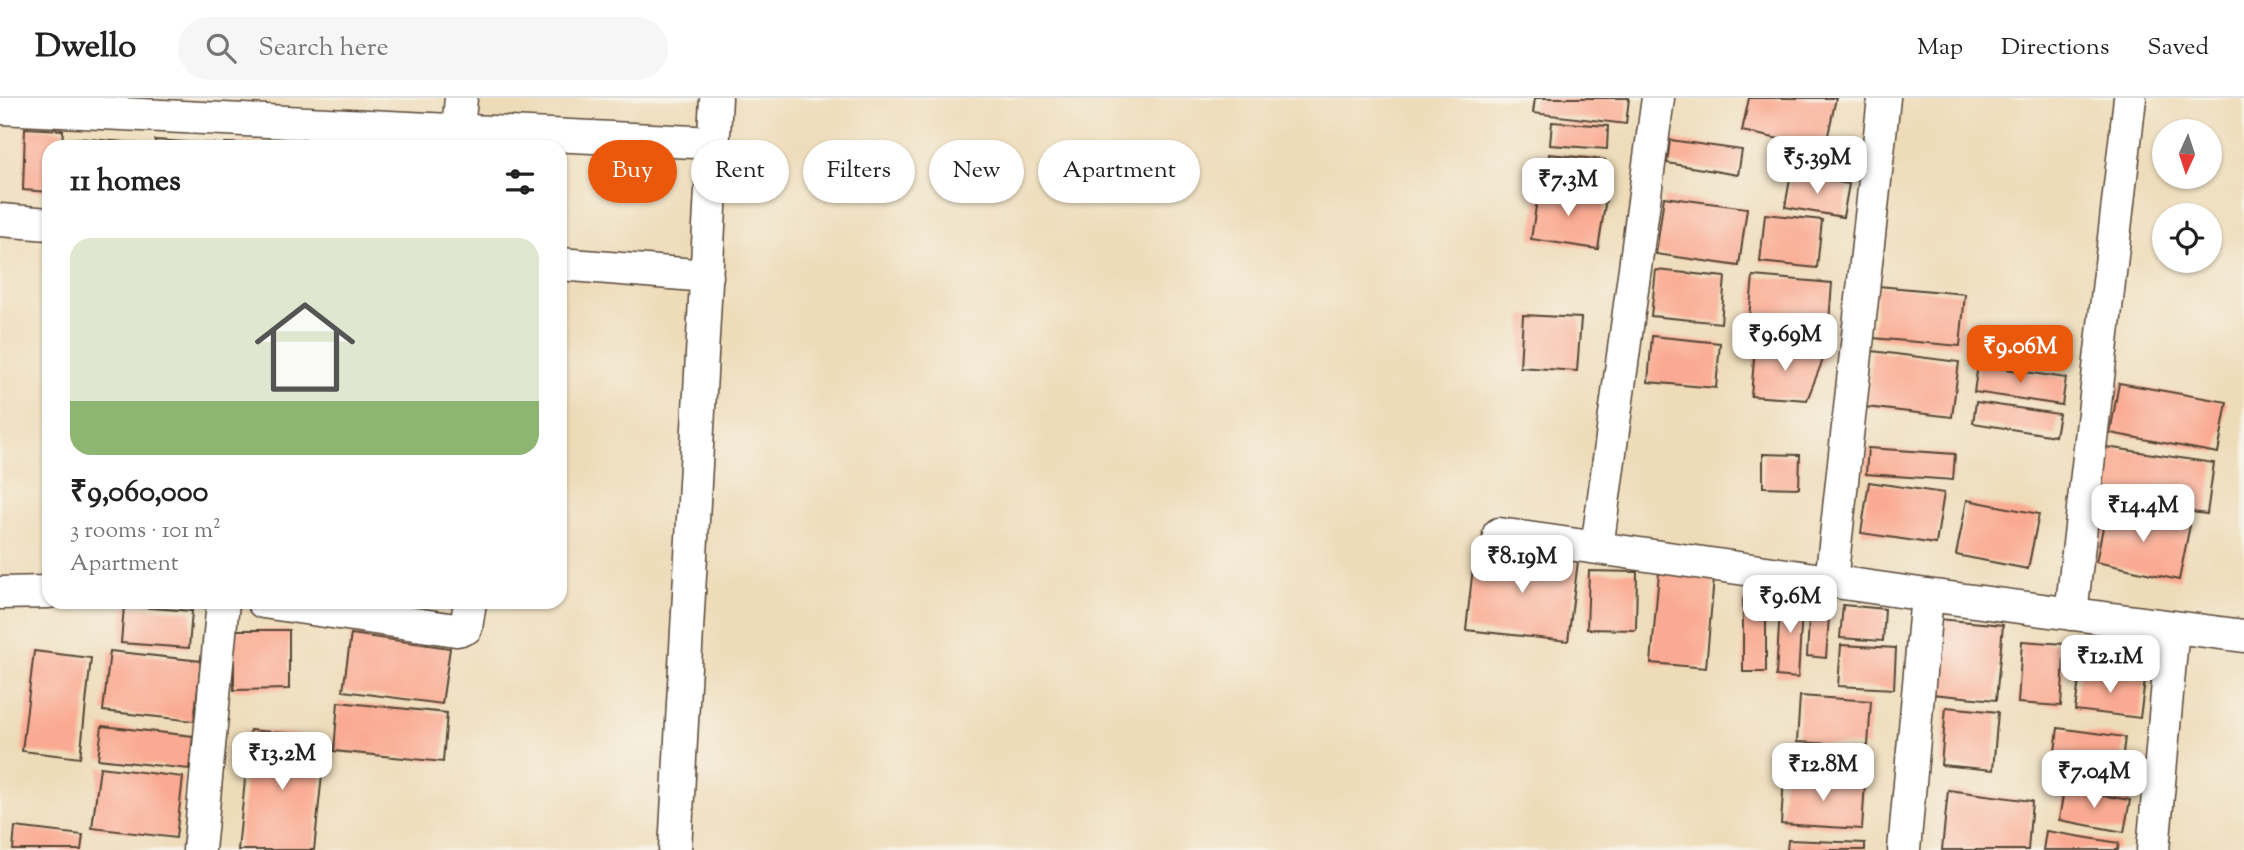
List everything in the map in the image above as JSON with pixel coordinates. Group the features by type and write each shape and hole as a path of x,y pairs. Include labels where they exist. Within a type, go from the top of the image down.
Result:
{"street":[{"path":"458,130 461,98"},
{"path":"714,140 716,98"},
{"path":"1597,548 1658,98"},
{"path":"1831,582 1884,98"},
{"path":"2071,614 2130,98"},
{"path":"0,108 244,109 458,130 691,142"},
{"path":"676,850 711,203"},
{"path":"0,220 42,223"},
{"path":"567,265 707,276"},
{"path":"1499,534 1831,582 2244,636"},
{"path":"0,593 42,592"},
{"path":"1903,850 1927,595"},
{"path":"199,850 222,609"},
{"path":"311,609 456,630 466,628 469,609"},
{"path":"2152,850 2173,627"}],"building":[{"path":"1535,98 1629,98 1626,124 1533,113"},
{"path":"1749,98 1836,98 1825,149 1742,131"},
{"path":"1552,122 1608,126 1607,149 1550,145"},
{"path":"25,128 63,130 62,140 42,140 42,191 23,190"},
{"path":"1670,140 1742,150 1738,175 1667,163"},
{"path":"1549,154 1605,160 1602,184 1547,178"},
{"path":"1791,174 1849,184 1843,217 1785,207"},
{"path":"1539,187 1606,198 1598,249 1531,239"},
{"path":"1664,197 1747,208 1739,266 1656,254"},
{"path":"1765,214 1822,220 1817,268 1760,262"},
{"path":"1656,270 1725,277 1721,323 1651,316"},
{"path":"1753,276 1832,283 1828,335 1748,328"},
{"path":"1878,286 1965,294 1960,346 1873,338"},
{"path":"1523,315 1581,318 1577,371 1520,367"},
{"path":"1652,336 1720,343 1716,388 1648,382"},
{"path":"1755,347 1826,352 1807,400 1751,396"},
{"path":"1872,351 1959,362 1952,417 1866,407"},
{"path":"1978,365 2066,378 2062,405 1974,392"},
{"path":"2119,383 2227,402 2218,453 2110,433"},
{"path":"1976,402 2059,414 2055,436 1973,423"},
{"path":"2106,447 2214,463 2207,514 2098,499"},
{"path":"1868,448 1955,454 1953,480 1866,474"},
{"path":"1763,454 1800,455 1799,488 1763,487"},
{"path":"1869,482 1944,493 1936,544 1861,533"},
{"path":"1967,500 2039,514 2028,569 1956,555"},
{"path":"2107,508 2190,525 2179,580 2096,562"},
{"path":"1475,549 1578,561 1568,641 1466,630"},
{"path":"1589,571 1637,572 1636,630 1587,629"},
{"path":"1659,573 1714,578 1706,668 1651,663"},
{"path":"1781,593 1803,594 1798,678 1776,676"},
{"path":"1743,599 1766,599 1766,672 1743,672"},
{"path":"1810,602 1830,603 1826,658 1807,656"},
{"path":"1843,605 1885,609 1883,641 1840,638"},
{"path":"124,609 192,611 189,648 121,643"},
{"path":"1938,619 2003,625 1996,700 1931,694"},
{"path":"234,630 289,630 289,689 234,690"},
{"path":"351,634 450,648 442,704 343,691"},
{"path":"2022,641 2065,644 2061,706 2018,703"},
{"path":"1841,645 1896,648 1894,689 1838,686"},
{"path":"34,651 91,658 80,758 22,751"},
{"path":"110,651 201,661 194,721 103,711"},
{"path":"2080,672 2145,680 2140,718 2075,710"},
{"path":"1800,696 1871,701 1868,746 1797,742"},
{"path":"338,702 447,713 443,762 334,751"},
{"path":"1946,707 1998,712 1993,770 1941,765"},
{"path":"102,726 193,736 189,769 98,759"},
{"path":"2058,728 2125,737 2118,792 2051,783"},
{"path":"250,730 326,737 314,850 238,850"},
{"path":"100,767 183,777 176,838 92,828"},
{"path":"1784,776 1865,782 1862,829 1781,824"},
{"path":"2064,789 2130,800 2124,832 2059,820"},
{"path":"1948,790 2032,801 2028,850 1942,850"},
{"path":"15,827 83,835 81,850 13,850"},
{"path":"2046,831 2119,843 2118,850 2043,850"},
{"path":"1788,840 1865,843 1865,850 1787,850"}]}
